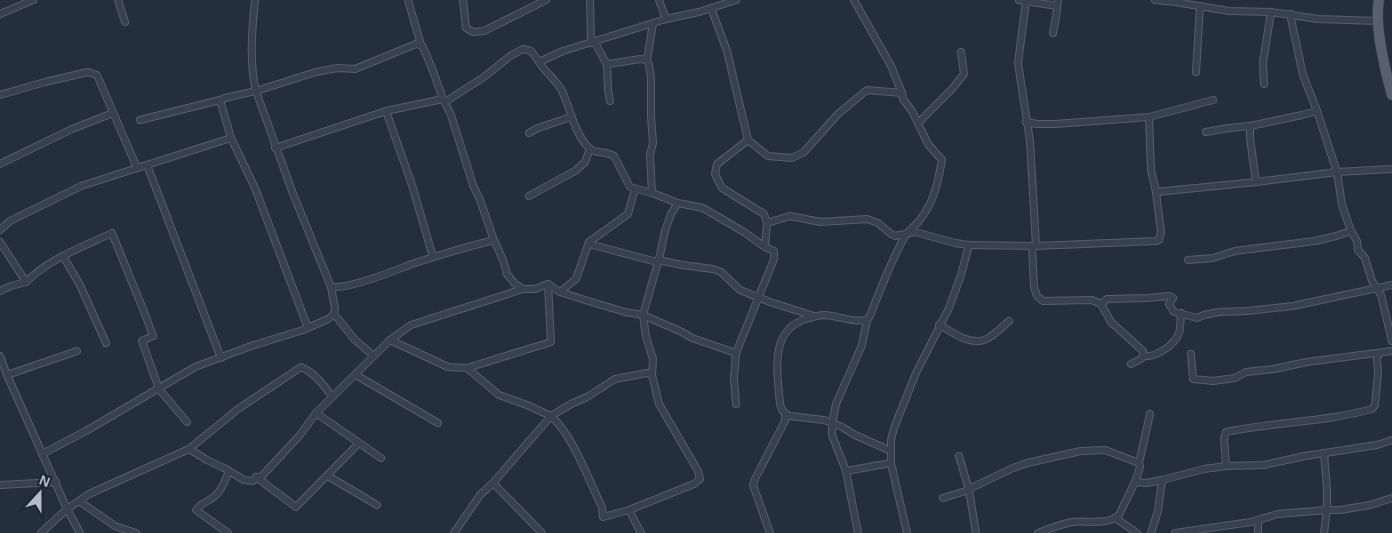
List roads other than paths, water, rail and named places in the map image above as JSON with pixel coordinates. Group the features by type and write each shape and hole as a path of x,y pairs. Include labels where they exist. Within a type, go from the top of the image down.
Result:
{"main road":[{"path":"1379,0 1378,21 1385,72 1392,95"}],"street":[{"path":"0,14 33,0"},
{"path":"118,0 125,22"},
{"path":"42,454 86,431 195,367 251,346 308,328 328,319 334,314 335,308 331,287 275,148 256,92 252,74 255,0"},
{"path":"408,0 421,45 451,115 473,185 507,274 514,283 523,289"},
{"path":"463,0 466,28 473,32 484,32 546,0"},
{"path":"590,0 593,43 607,65 610,101"},
{"path":"659,0 666,19"},
{"path":"539,62 563,51 666,19 736,0"},
{"path":"1155,0 1229,11 1271,12 1318,19 1378,21"},
{"path":"857,1 891,66 902,93 902,99 912,111 928,144 942,160 932,200 920,220 906,234 867,320 862,345 836,404 832,435 846,471 858,533"},
{"path":"1053,32 1057,3 1022,1 1018,63 1023,70 1026,122 1030,141 1034,287 1037,296 1043,301 1092,300 1101,304 1111,322 1143,351 1143,356 1140,360 1131,364"},
{"path":"1196,72 1200,6"},
{"path":"711,8 727,51 748,140 768,156 792,158 804,152 838,114 867,90 902,93"},
{"path":"1264,84 1263,62 1271,12"},
{"path":"1290,14 1303,75 1317,110 1337,172 1342,206 1351,231 1356,238 1358,250 1366,258 1372,281 1380,295 1392,340"},
{"path":"652,193 650,155 653,143 651,79 648,60 653,23"},
{"path":"140,120 256,92 316,72 338,68 355,69 413,45 421,45"},
{"path":"275,148 386,110 444,100 478,82 510,56 523,49 531,51 562,90 571,117 590,149 594,152 610,153 614,156 630,187 678,203 703,208 774,251 774,259 736,353 734,379 736,404"},
{"path":"918,122 952,89 964,74 961,52"},
{"path":"607,65 644,58 648,60"},
{"path":"0,95 88,72 96,75 137,168"},
{"path":"220,100 231,138 255,188 308,328"},
{"path":"1026,122 1055,124 1149,118 1213,100"},
{"path":"386,110 412,185 433,257"},
{"path":"1206,132 1250,126 1317,110"},
{"path":"0,164 72,128 113,113"},
{"path":"529,133 571,117"},
{"path":"767,223 790,216 821,222 867,219 878,223 895,236 915,232 940,240 969,244 1034,246 1159,240 1161,232 1151,170 1149,118"},
{"path":"1250,126 1256,182"},
{"path":"0,230 10,222 81,186 231,138"},
{"path":"748,140 717,164 715,174 722,188 764,214 767,223 765,247"},
{"path":"529,196 575,171 585,162 590,149"},
{"path":"147,165 221,358"},
{"path":"1156,192 1337,172 1392,169"},
{"path":"560,292 576,279 589,242 628,214 635,189"},
{"path":"467,368 499,395 527,405 551,416 558,422 573,445 602,507 603,517 629,510 694,484 700,479 698,471 659,404 652,374 653,359 646,337 643,315 665,231 671,214 678,203"},
{"path":"1188,260 1213,258 1236,251 1315,241 1351,231"},
{"path":"0,291 26,282 34,274 63,256 112,233 153,336 142,341 159,389 187,422"},
{"path":"331,287 357,283 433,257 494,240"},
{"path":"0,242 26,282"},
{"path":"589,242 657,262 658,260 713,269 721,272 740,290 815,316"},
{"path":"907,533 891,463 894,428 916,373 948,308 961,275 969,244"},
{"path":"63,256 80,285 106,343"},
{"path":"189,448 244,480 253,481 256,477 261,477 332,397 390,340 411,325 523,289 535,289 548,284"},
{"path":"548,284 560,292 625,312 643,315 692,338 736,353"},
{"path":"390,340 448,367 467,368 551,342 548,284"},
{"path":"1101,304 1107,299 1169,296 1173,298 1168,304 1174,312 1197,318 1219,312 1246,312 1293,306 1392,284"},
{"path":"1143,356 1149,357 1171,346 1179,334 1181,313"},
{"path":"334,314 355,340 374,356"},
{"path":"867,320 858,321 824,315 815,316 798,321 788,330 777,351 781,409 790,416 817,419 832,424 891,451"},
{"path":"940,325 966,339 976,341 983,340 998,331 1009,321"},
{"path":"7,375 77,351"},
{"path":"1191,354 1193,380 1213,381 1234,378 1246,372 1274,369 1307,362 1392,352"},
{"path":"1226,466 1224,438 1226,432 1290,424 1372,409 1375,406 1378,373 1377,359 1379,353"},
{"path":"0,356 42,454 80,533"},
{"path":"41,533 67,509 89,494 189,448 238,410 301,368 312,374 324,385 332,397"},
{"path":"454,533 480,495 493,483 551,416 571,404 588,397 615,379 647,373 652,374"},
{"path":"356,374 438,424"},
{"path":"316,413 381,458"},
{"path":"770,533 753,485 785,421 785,414"},
{"path":"1038,533 1073,522 1102,522 1119,515 1135,485 1150,414"},
{"path":"1135,482 1146,483 1204,469 1226,466 1264,465 1377,445 1392,440"},
{"path":"256,477 296,507 359,443"},
{"path":"943,498 969,490 977,484 1026,463 1081,451 1106,450 1140,463"},
{"path":"1324,453 1327,489 1324,533"},
{"path":"959,456 969,490 976,533"},
{"path":"846,471 891,463"},
{"path":"228,533 196,510 221,490 229,471"},
{"path":"328,476 377,505"},
{"path":"1151,533 1158,511 1162,480"},
{"path":"0,485 56,482"},
{"path":"493,483 542,533"},
{"path":"1175,533 1258,520 1278,514 1340,510 1370,505 1392,498"},
{"path":"79,501 115,526 136,533"},
{"path":"629,510 641,533"},
{"path":"1115,518 1137,533"},
{"path":"1258,520 1258,533"}]}
